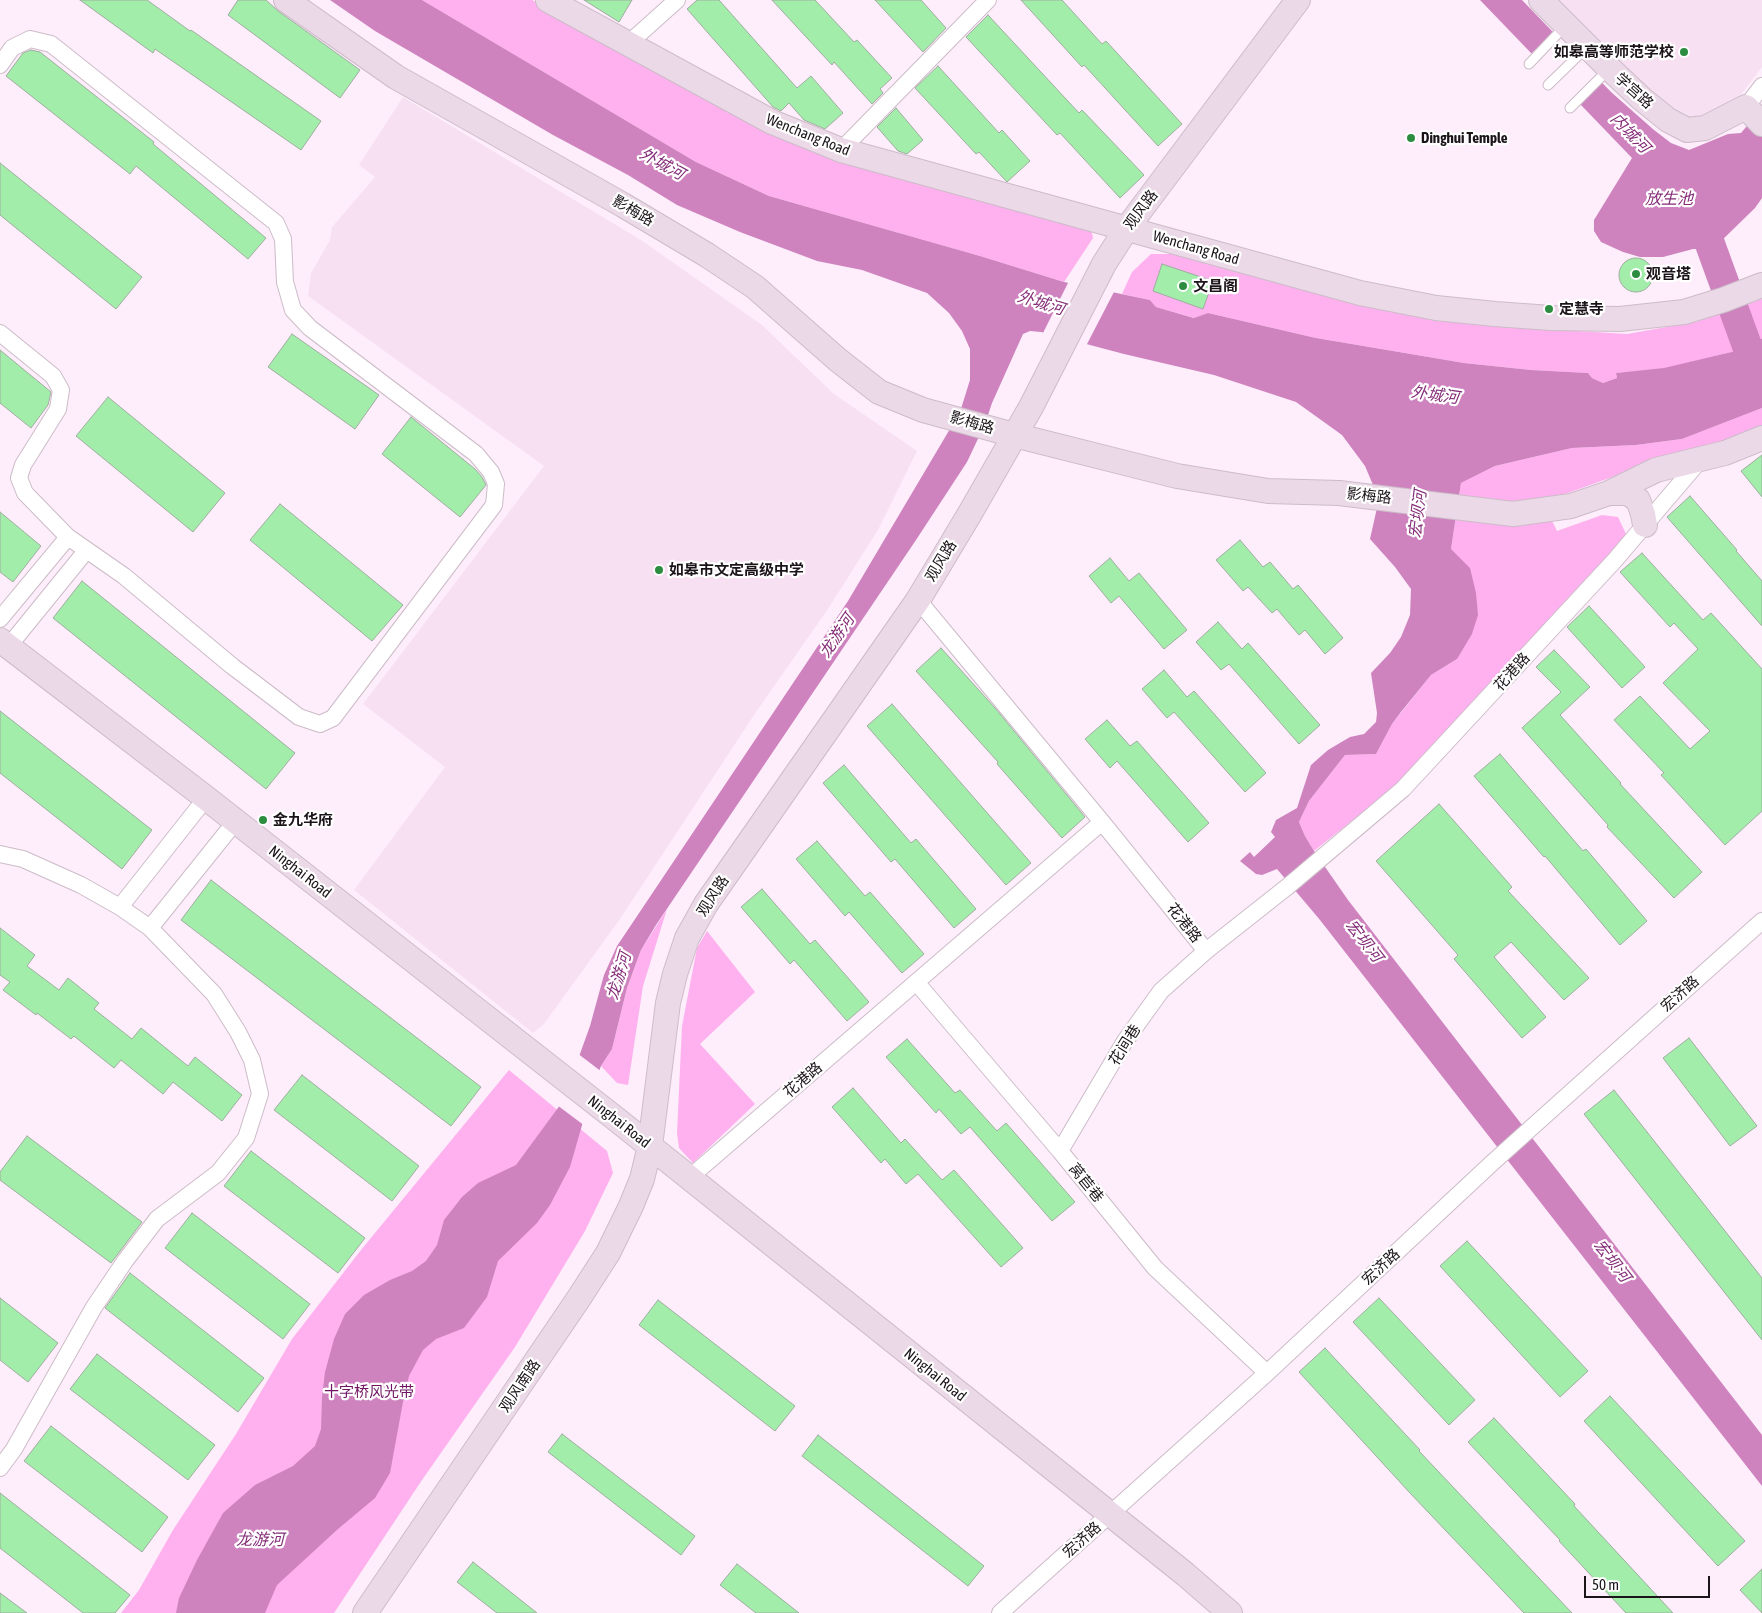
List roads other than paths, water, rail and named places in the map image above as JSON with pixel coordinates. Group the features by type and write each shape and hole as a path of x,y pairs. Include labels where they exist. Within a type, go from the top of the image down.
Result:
{"street":[{"name":"影梅路","path":"286,0 396,77 623,205 707,255 755,287 838,360 879,392 923,410 1177,476 1268,491 1339,493 1513,514 1571,506 1608,493 1656,470 1724,453 1762,438"},
{"name":"Wenchang Road","path":"548,0 772,122 841,150 1360,294 1436,308 1551,318 1620,319 1684,312 1744,293"},
{"path":"628,44 677,0"},
{"path":"841,150 988,0"},
{"name":"观风路","path":"650,1146 668,1003 687,938 706,904 918,600 969,515 1003,432 1030,407 1104,264 1127,228 1298,0"},
{"name":"学宫路","path":"1541,0 1563,29 1606,73 1668,120 1686,130 1706,128 1753,115"},
{"path":"0,65 12,48 30,39 51,44 276,223 283,239 285,282 293,310 310,328 476,454 491,472 496,484 494,505 333,718 320,724 299,717 232,666 124,576 68,537 25,493 19,478 23,465 58,409 61,390 53,376 0,333"},
{"path":"1753,115 1762,86"},
{"name":"花港路","path":"689,1178 1102,822 1206,951 1403,789 1464,725 1645,525 1701,459"},
{"path":"1608,493 1628,493 1638,500 1645,525"},
{"path":"0,620 68,537"},
{"path":"4,644 86,551"},
{"path":"918,600 1102,822"},
{"name":"Ninghai Road","path":"4,644 206,798 616,1119 1184,1574 1230,1613"},
{"path":"120,907 206,798"},
{"path":"150,928 235,822"},
{"path":"0,854 23,859 81,885 120,907 150,928 214,994 238,1032 252,1060 260,1094 246,1138 235,1152 218,1173 157,1219 125,1261 94,1307 14,1449 0,1468"},
{"name":"宏济路","path":"1000,1613 1267,1373 1492,1162 1762,921"},
{"name":"花间巷","path":"1060,1152 1126,1041 1161,991 1206,951"},
{"name":"莴苣巷","path":"916,982 1060,1152 1154,1268 1267,1373"},
{"name":"观风南路","path":"365,1613 608,1254 642,1179 650,1146"}],"lane":[{"path":"1531,62 1563,29"},
{"path":"1550,83 1583,50"},
{"path":"1573,106 1606,73"}],"water":[{"path":"330,0 422,0 696,162 769,196 1064,282 1150,300 1156,307 1194,318 1208,313 1316,338 1464,363 1531,370 1588,373 1592,378 1603,383 1617,378 1616,373 1664,368 1740,350 1746,338 1762,339 1762,408 1682,439 1636,445 1572,448 1495,466 1461,483 1451,549 1470,568 1476,593 1478,615 1472,634 1457,659 1431,675 1401,712 1392,724 1376,754 1345,755 1309,801 1299,822 1314,851 1348,900 1762,1435 1762,1486 1320,920 1277,869 1262,875 1256,874 1240,861 1250,852 1254,857 1275,837 1271,832 1276,820 1297,808 1311,765 1328,750 1350,737 1364,734 1376,722 1377,713 1371,673 1390,653 1401,637 1410,615 1411,589 1395,567 1370,539 1379,499 1365,466 1342,435 1296,402 1214,375 1041,332 1030,331 1023,334 967,462 641,950 627,988 612,1049 601,1066 593,1087 570,1167 550,1205 537,1223 498,1261 487,1297 464,1328 436,1339 423,1350 409,1376 390,1473 375,1498 277,1585 265,1613 176,1613 179,1598 223,1513 255,1485 293,1466 315,1446 321,1429 325,1372 334,1339 345,1314 364,1295 390,1280 412,1271 426,1261 437,1245 444,1220 462,1197 478,1183 516,1165 563,1101 590,1026 604,975 617,946 848,601 960,412 970,380 970,349 962,331 949,313 927,293 862,270 817,261 740,232 677,205 628,175 553,135 375,31"},
{"name":"放生池","path":"1480,0 1522,0 1611,92 1671,143 1689,150 1728,134 1741,133 1762,108 1762,198 1755,208 1718,244 1727,269 1715,272 1705,249 1693,249 1663,257 1640,257 1601,242 1594,231 1594,220 1632,158"}],"waterway":[{"path":"1706,233 1758,376"}],"place":[{"name":"如皋高等师范学校","path":"1684,52"},
{"name":"Dinghui Temple","path":"1411,138"},
{"name":"观音塔","path":"1636,274"},
{"name":"文昌阁","path":"1183,286"},
{"name":"定慧寺","path":"1549,309"},
{"name":"如皋市文定高级中学","path":"659,570"},
{"name":"金九华府","path":"263,820"}],"water label":[{"name":"内城河","path":"1630,133"},
{"name":"外城河","path":"662,164"},
{"name":"外城河","path":"1041,303"},
{"name":"外城河","path":"1435,395"},
{"name":"宏坝河","path":"1418,514"},
{"name":"龙游河","path":"837,636"},
{"name":"宏坝河","path":"1364,941"},
{"name":"龙游河","path":"619,976"},
{"name":"宏坝河","path":"1612,1261"},
{"name":"龙游河","path":"260,1540"}],"park label":[{"name":"十字桥风光带","path":"369,1392"}]}
